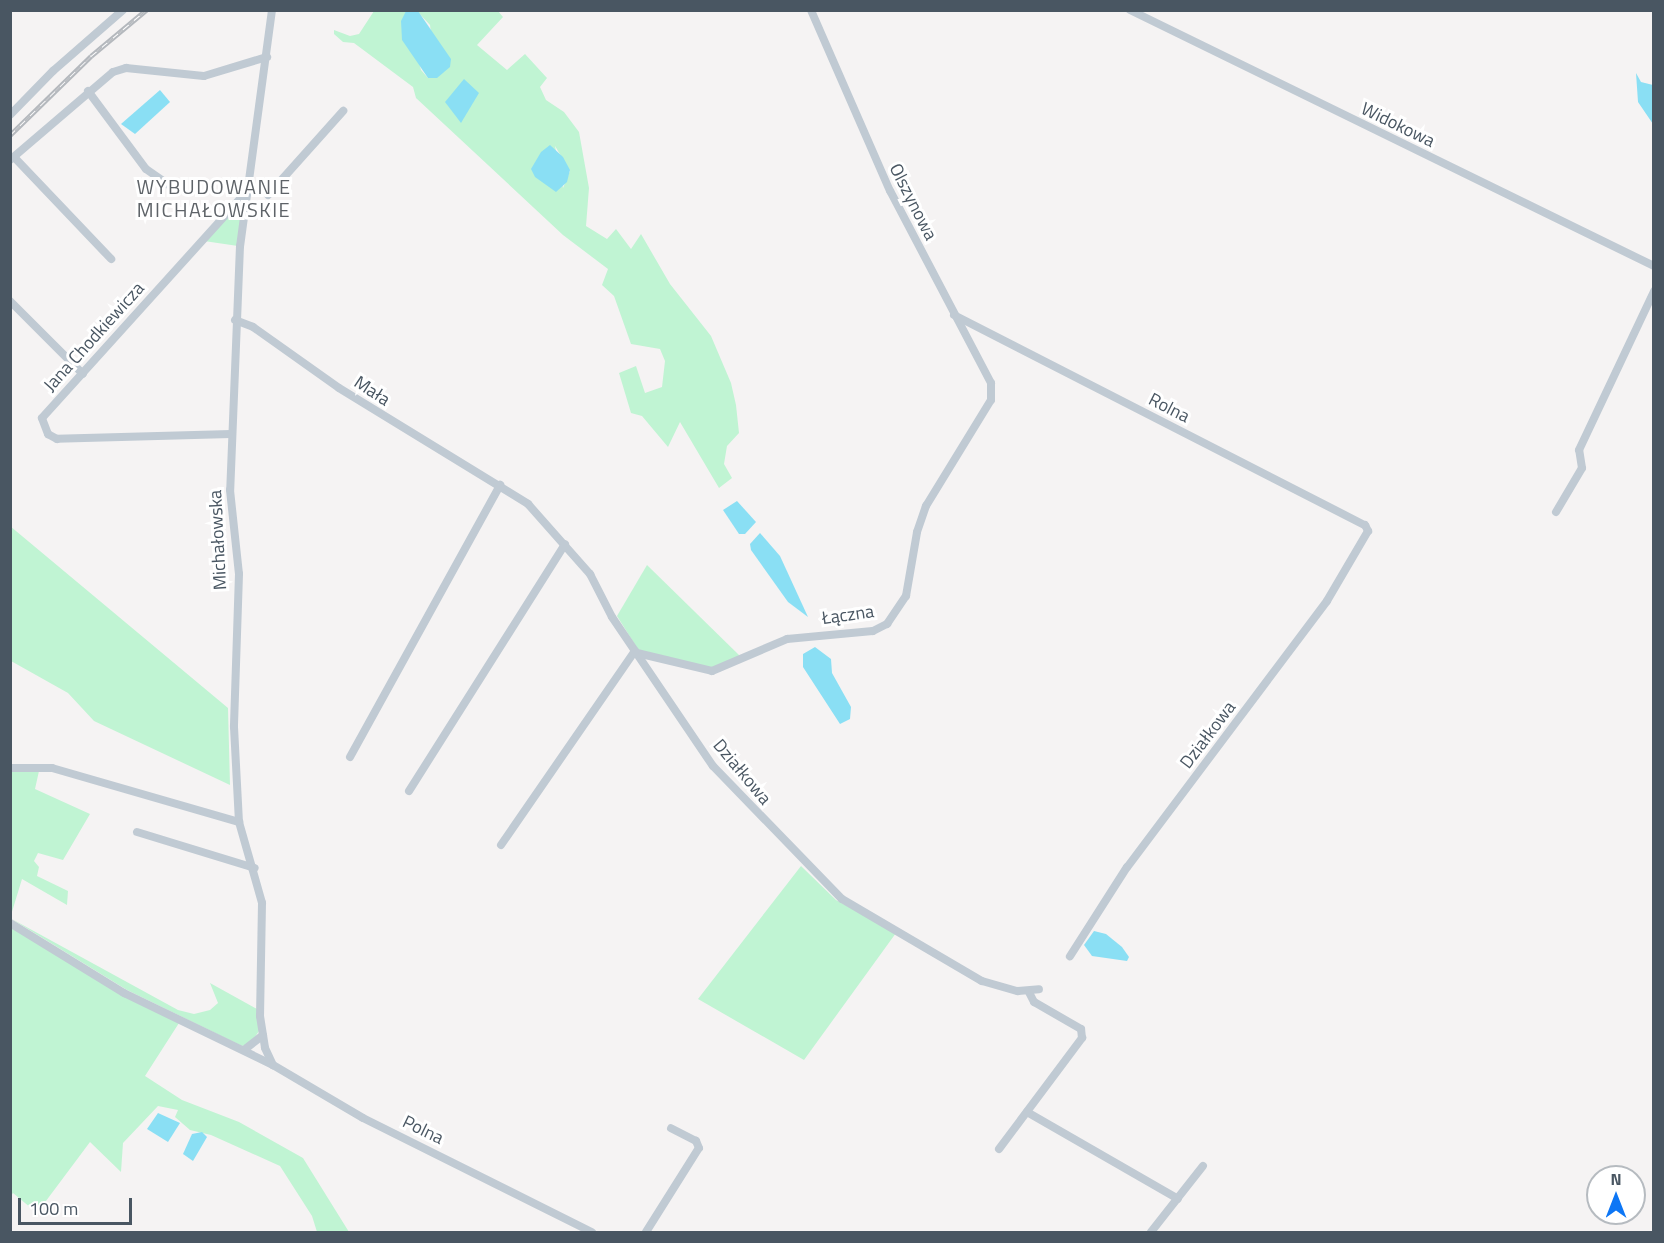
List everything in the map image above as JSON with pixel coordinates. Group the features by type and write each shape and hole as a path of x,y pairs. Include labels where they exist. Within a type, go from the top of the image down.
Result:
{"street":[{"path":"10,115 53,71 123,10"},
{"name":"Michałowska","path":"272,10 240,246 235,320 230,490 239,574 234,727 239,822 255,868 262,903 263,1035 273,1065"},
{"name":"Olszynowa","path":"811,10 876,162 991,383 992,394"},
{"name":"Widokowa","path":"1130,10 1653,266"},
{"path":"111,259 12,158 113,72 126,68 204,76 267,57"},
{"path":"88,91 146,169 170,186"},
{"path":"268,195 343,111"},
{"name":"Jana Chodkiewicza","path":"231,434 57,439 48,434 42,417 249,189"},
{"path":"1556,512 1582,468 1579,450 1653,291"},
{"path":"10,301 83,374"},
{"name":"Rolna","path":"954,315 1365,525 1368,531"},
{"name":"Mała","path":"235,320 253,327 393,422 498,484"},
{"name":"Łączna","path":"636,652 712,671 787,639 873,631 887,624 906,596 917,532 926,506 992,394"},
{"path":"350,757 498,484"},
{"name":"Działkowa","path":"498,484 528,504 590,574 636,652 728,785 829,888 982,981 1029,992 1039,989"},
{"name":"Działkowa","path":"1070,956 1127,867 1327,601 1368,531"},
{"path":"409,791 565,544"},
{"path":"501,845 636,652"},
{"path":"10,768 52,768 239,822"},
{"path":"137,832 255,868"},
{"name":"Polna","path":"10,923 124,993 244,1050 363,1118 592,1233"},
{"path":"999,1149 1082,1038 1081,1029 1034,1002 1029,992"},
{"path":"244,1050 263,1035"},
{"path":"1027,1112 1178,1199"},
{"path":"646,1233 699,1148 696,1141 670,1128"},
{"path":"1151,1233 1203,1166"}],"green space":[{"path":"374,11 406,11 421,70 428,78 437,78 430,25 417,11 498,11 503,17 477,45 507,70 525,54 547,78 540,87 546,100 564,112 579,132 589,188 586,226 607,239 616,229 631,249 641,234 670,284 711,336 731,383 736,405 739,433 727,446 724,464 732,478 719,488 680,422 668,447 642,416 631,413 619,373 636,366 645,393 662,387 665,361 660,349 631,344 614,296 602,285 608,269 563,235 416,98 413,87 354,43 343,42 334,34 334,30 350,36 359,34","holes":["555,146 570,171 563,188"]},
{"path":"244,199 238,246 204,241"},
{"path":"10,526 228,708 230,785 94,721 68,693 11,661"},
{"path":"647,565 740,656 713,668 639,651 617,616"},
{"path":"11,771 39,771 35,789 90,814 63,860 38,853 34,861 39,867 37,876 68,891 67,905 22,879 11,915"},
{"path":"801,866 836,900 896,933 804,1060 698,999"},
{"path":"10,918 178,1010 194,1014 210,1010 218,1003 210,983 257,1009 259,1031 251,1043 242,1046 127,990"},
{"path":"10,926 179,1023 145,1076 182,1100 239,1122 303,1158 349,1232 317,1232 312,1216 280,1166 211,1135 190,1130 175,1117 178,1110 158,1106 123,1143 121,1172 90,1142 37,1213 13,1193 11,1196"}],"water":[{"path":"406,11 418,11 451,59 450,67 437,78 428,78 402,40 401,21"},
{"path":"1636,73 1641,82 1653,85 1653,124 1638,102"},
{"path":"464,79 479,93 461,123 445,102"},
{"path":"160,90 170,102 135,134 121,124"},
{"path":"550,145 563,157 570,170 567,182 556,192 535,177 531,169 541,152"},
{"path":"737,501 756,522 745,534 739,534 723,510"},
{"path":"760,533 780,556 808,617 788,602 751,550 750,544"},
{"path":"815,647 831,659 832,673 851,707 850,719 840,724 803,667 803,654"},
{"path":"1094,931 1106,934 1122,947 1129,957 1127,961 1092,956 1084,945"},
{"path":"158,1113 180,1123 168,1142 147,1129"},
{"path":"202,1132 207,1137 193,1161 183,1154 192,1134"}],"railway":[{"path":"10,135 91,56 146,10"}],"district":[{"name":"WYBUDOWANIE MICHAŁOWSKIE","path":"214,198"}]}
